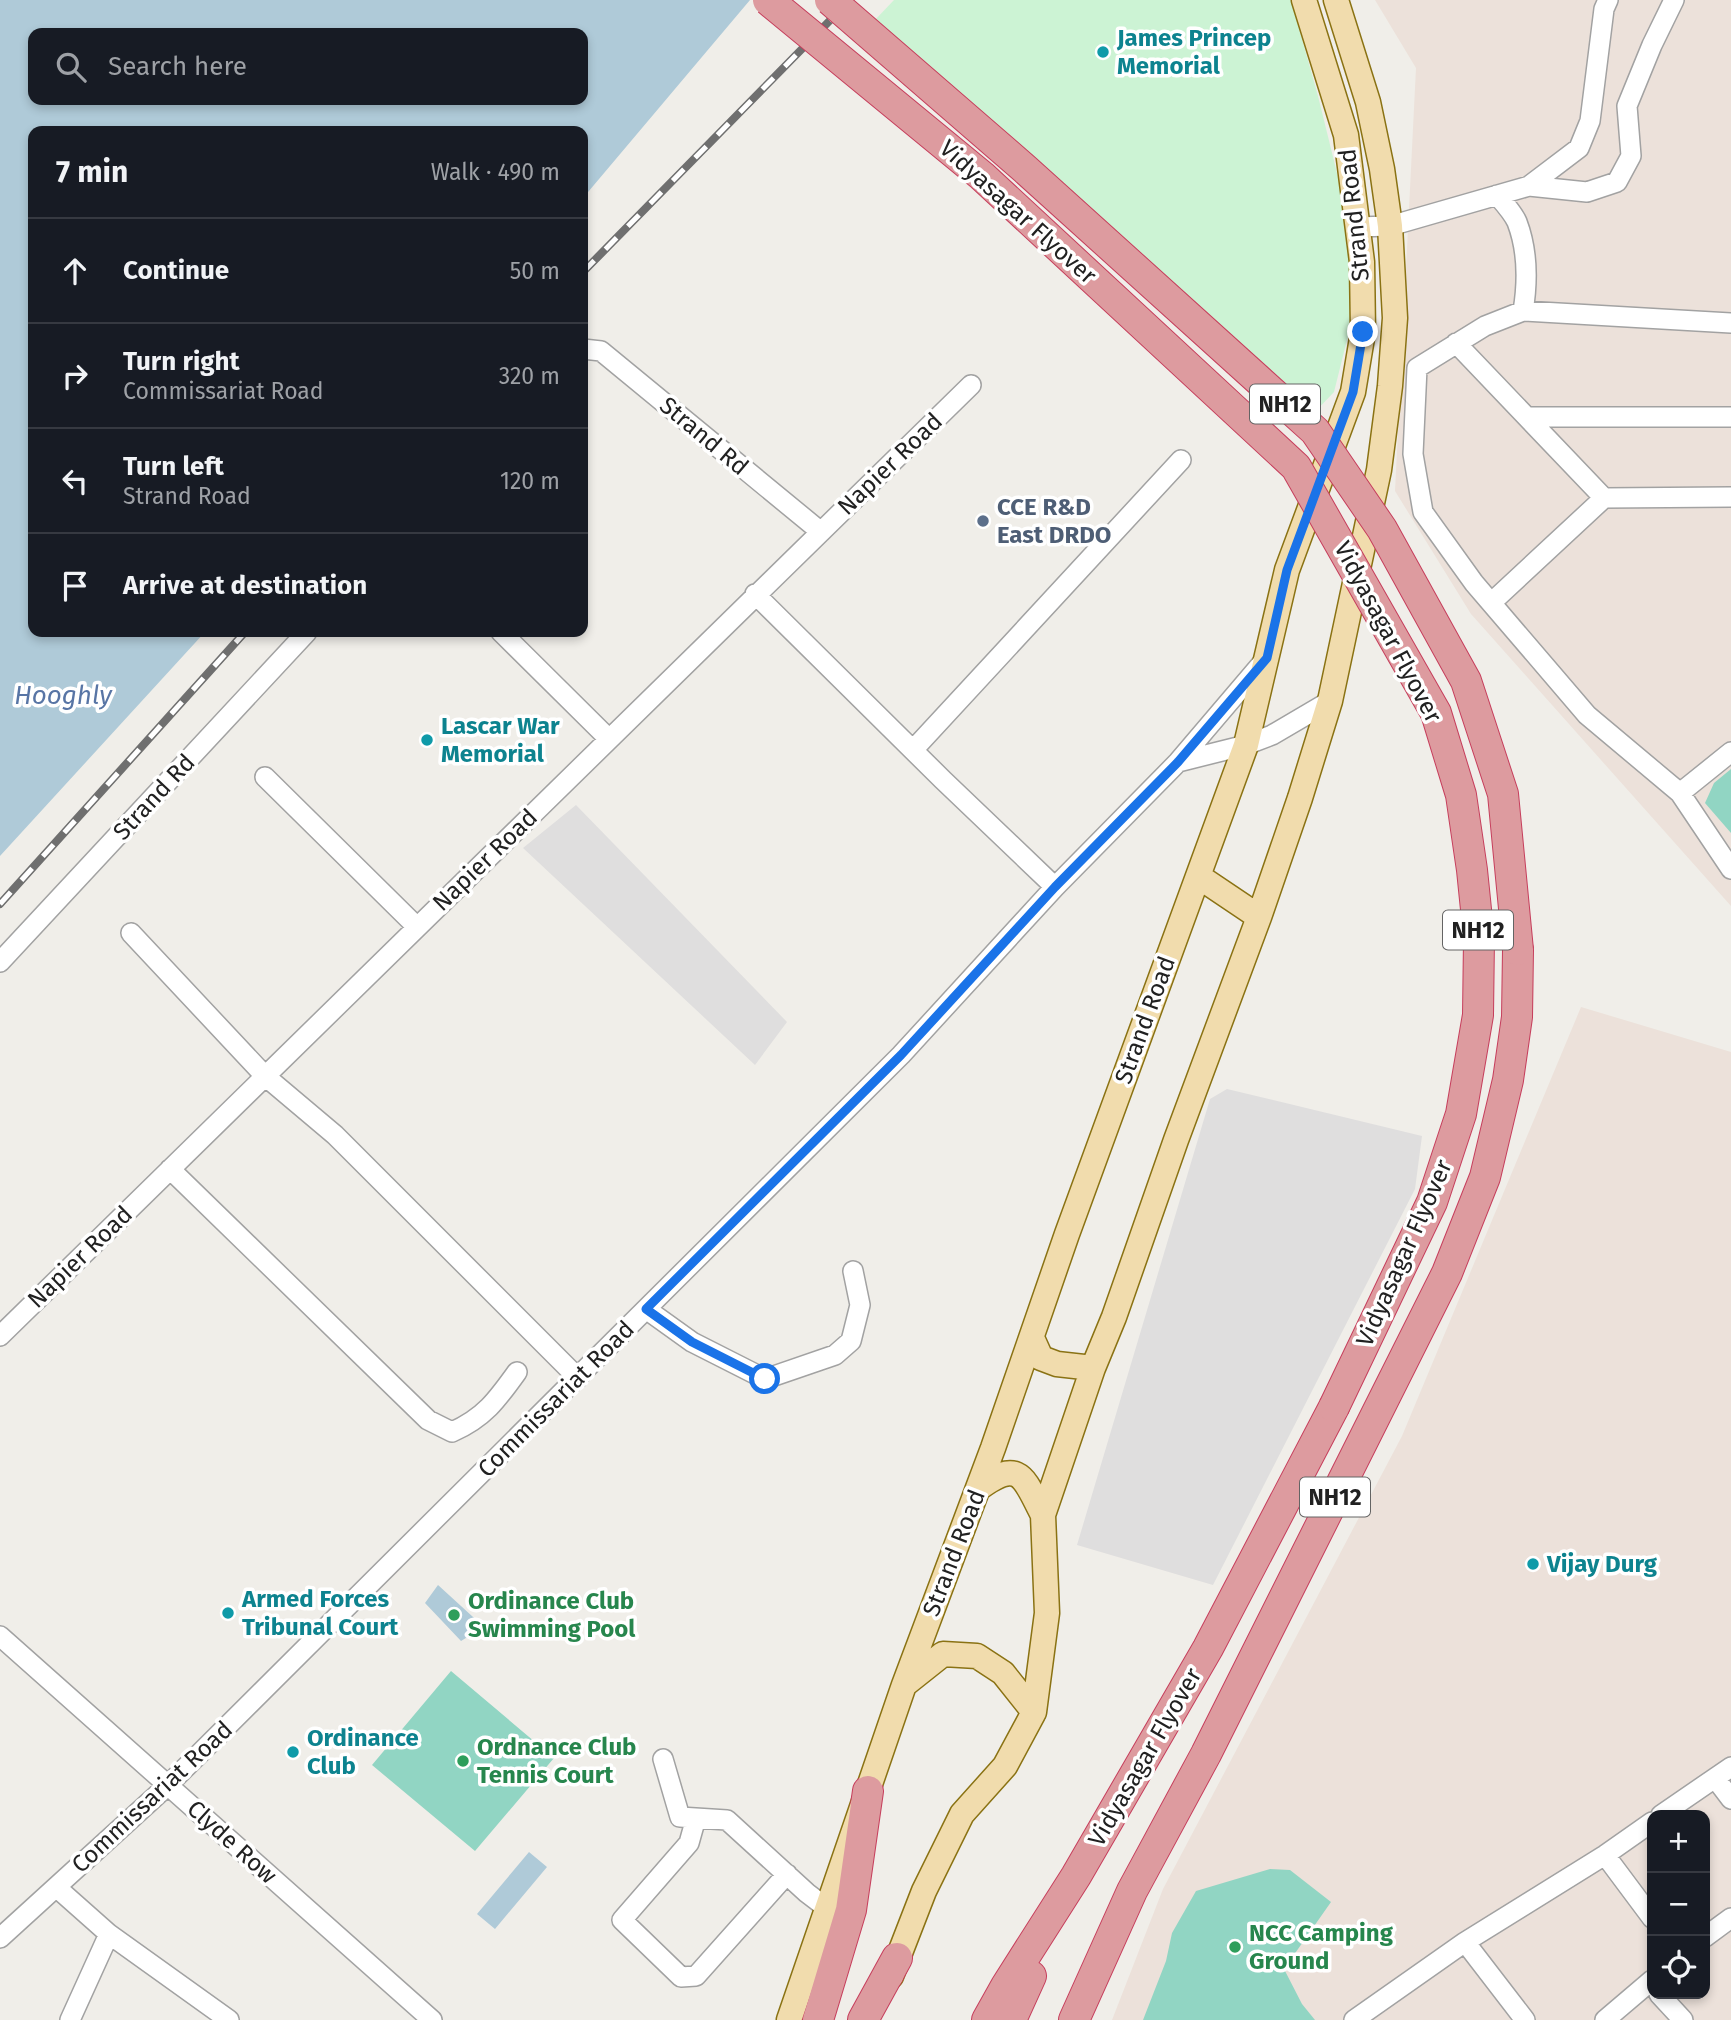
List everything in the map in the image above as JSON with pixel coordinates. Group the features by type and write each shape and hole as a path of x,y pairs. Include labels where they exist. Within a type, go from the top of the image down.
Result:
{"highway":[{"name":"Vidyasagar Flyover","path":"768,0 982,176 1296,467 1436,713 1461,796 1479,939 1478,1015 1461,1114 1432,1202 1334,1407 1208,1648 1076,1876 987,2020"},
{"name":"Vidyasagar Flyover","path":"830,0 1026,169 1315,431 1382,529 1466,681 1503,794 1518,950 1517,1017 1508,1080 1485,1177 1447,1273 1206,1754 1132,1891 1074,2020"},
{"path":"818,2020 851,1910 868,1791"},
{"path":"1012,2020 1076,1876"},
{"path":"863,2020 897,1958"}],"main road":[{"name":"Strand Road","path":"789,2020 904,1685 979,1488 1067,1234 1246,745 1287,570 1353,392 1363,332 1362,262 1346,135 1304,0"},
{"name":"Strand Road","path":"878,2020 897,1958 924,1891 962,1814 1005,1766 1034,1712 1046,1613 1043,1515 1093,1368 1259,917 1330,701 1379,470 1390,386 1395,318 1390,226 1382,169 1368,102 1336,0"},
{"path":"1198,876 1259,917"},
{"path":"1031,1338 1041,1358 1058,1364 1093,1368"},
{"path":"979,1488 997,1475 1015,1473 1023,1478 1043,1515"},
{"path":"904,1685 943,1654 977,1656 1003,1673 1034,1712"}],"street":[{"path":"1357,227 1390,226 1529,186 1580,148 1590,121 1604,9 1608,0"},
{"path":"1529,186 1587,192 1617,182 1630,156 1627,106 1674,0"},
{"path":"1497,195 1516,221 1526,259 1527,286 1523,311"},
{"path":"1731,323 1523,311 1485,326 1417,368 1413,454 1423,512 1474,583 1587,715 1680,793 1731,869"},
{"path":"1456,343 1604,498"},
{"name":"Strand Rd","path":"588,350 601,351 821,532"},
{"name":"Napier Road","path":"2,1329 170,1169 971,385"},
{"path":"1528,416 1731,417"},
{"path":"913,750 1181,460"},
{"path":"1491,603 1604,498 1731,497"},
{"path":"755,594 1055,887"},
{"name":"Strand Rd","path":"0,962 302,637"},
{"path":"506,637 609,739"},
{"name":"Commissariat Road","path":"0,1938 168,1785 901,1055 1055,887 1178,762 1267,658"},
{"path":"1178,762 1246,745 1272,735 1330,701"},
{"path":"1680,793 1731,752"},
{"path":"265,776 417,927"},
{"path":"131,933 265,1076 335,1135 578,1378"},
{"path":"170,1169 428,1420 452,1432 471,1423 492,1405 517,1372"},
{"path":"646,1309 692,1342 765,1379 835,1355 851,1341 860,1305 853,1271"},
{"name":"Clyde Row","path":"0,1636 432,2020"},
{"path":"663,1759 680,1817 727,1820 828,1909"},
{"path":"1668,1810 1723,1772 1731,1799"},
{"path":"696,1818 689,1843 622,1920 681,1977 696,1976 787,1874"},
{"path":"1354,2020 1465,1942 1605,1855 1647,1826"},
{"path":"1605,1855 1647,1911"},
{"path":"56,1887 109,1934 229,2020"},
{"path":"1706,1936 1731,1918"},
{"path":"71,2020 109,1934"},
{"path":"1465,1942 1525,2020"},
{"path":"1605,2020 1647,1989"},
{"path":"1665,1999 1682,2020"}],"shaded area":[{"path":"1375,0 1731,0 1731,906 1471,614 1395,491 1416,68"},
{"path":"576,805 787,1022 755,1065 523,848"},
{"name":"Vijay Durg","path":"1581,1007 1731,1052 1731,2020 1112,2020 1163,1889 1402,1436"},
{"path":"1227,1089 1422,1136 1415,1189 1213,1585 1077,1545 1210,1099"}],"green space":[{"path":"894,0 1291,0 1355,246 1349,332 1334,392 1315,412 873,22"},
{"path":"1731,769 1731,833 1705,803 1714,783"},
{"name":"Ordnance Club Tennis Court","path":"451,1671 554,1758 475,1851 372,1765"},
{"name":"NCC Camping Ground","path":"1270,1869 1290,1870 1331,1902 1284,1969 1302,2004 1315,2020 1143,2020 1166,1961 1172,1933 1196,1891"}],"water":[{"name":"Hooghly","path":"0,0 750,0 588,192 588,126 28,126 28,637 200,637 0,856"},
{"name":"Ordinance Club Swimming Pool","path":"438,1585 484,1627 461,1641 425,1603"},
{"path":"529,1852 547,1867 495,1929 477,1914"}],"railway":[{"path":"588,267 850,0"},
{"path":"0,904 240,637"}],"place":[{"name":"James Princep Memorial","path":"1103,52"},
{"name":"CCE R&D East DRDO","path":"983,521"},
{"name":"Lascar War Memorial","path":"427,740"},
{"name":"Vijay Durg","path":"1533,1564"},
{"name":"Armed Forces Tribunal Court","path":"228,1613"},
{"name":"Ordinance Club Swimming Pool","path":"454,1615"},
{"name":"Ordinance Club","path":"293,1752"},
{"name":"Ordnance Club Tennis Court","path":"463,1761"},
{"name":"NCC Camping Ground","path":"1235,1947"}],"route":[{"path":"765,1379 692,1342 646,1309 901,1055 1055,887 1178,762 1267,658 1287,570 1353,392 1363,332"}]}
